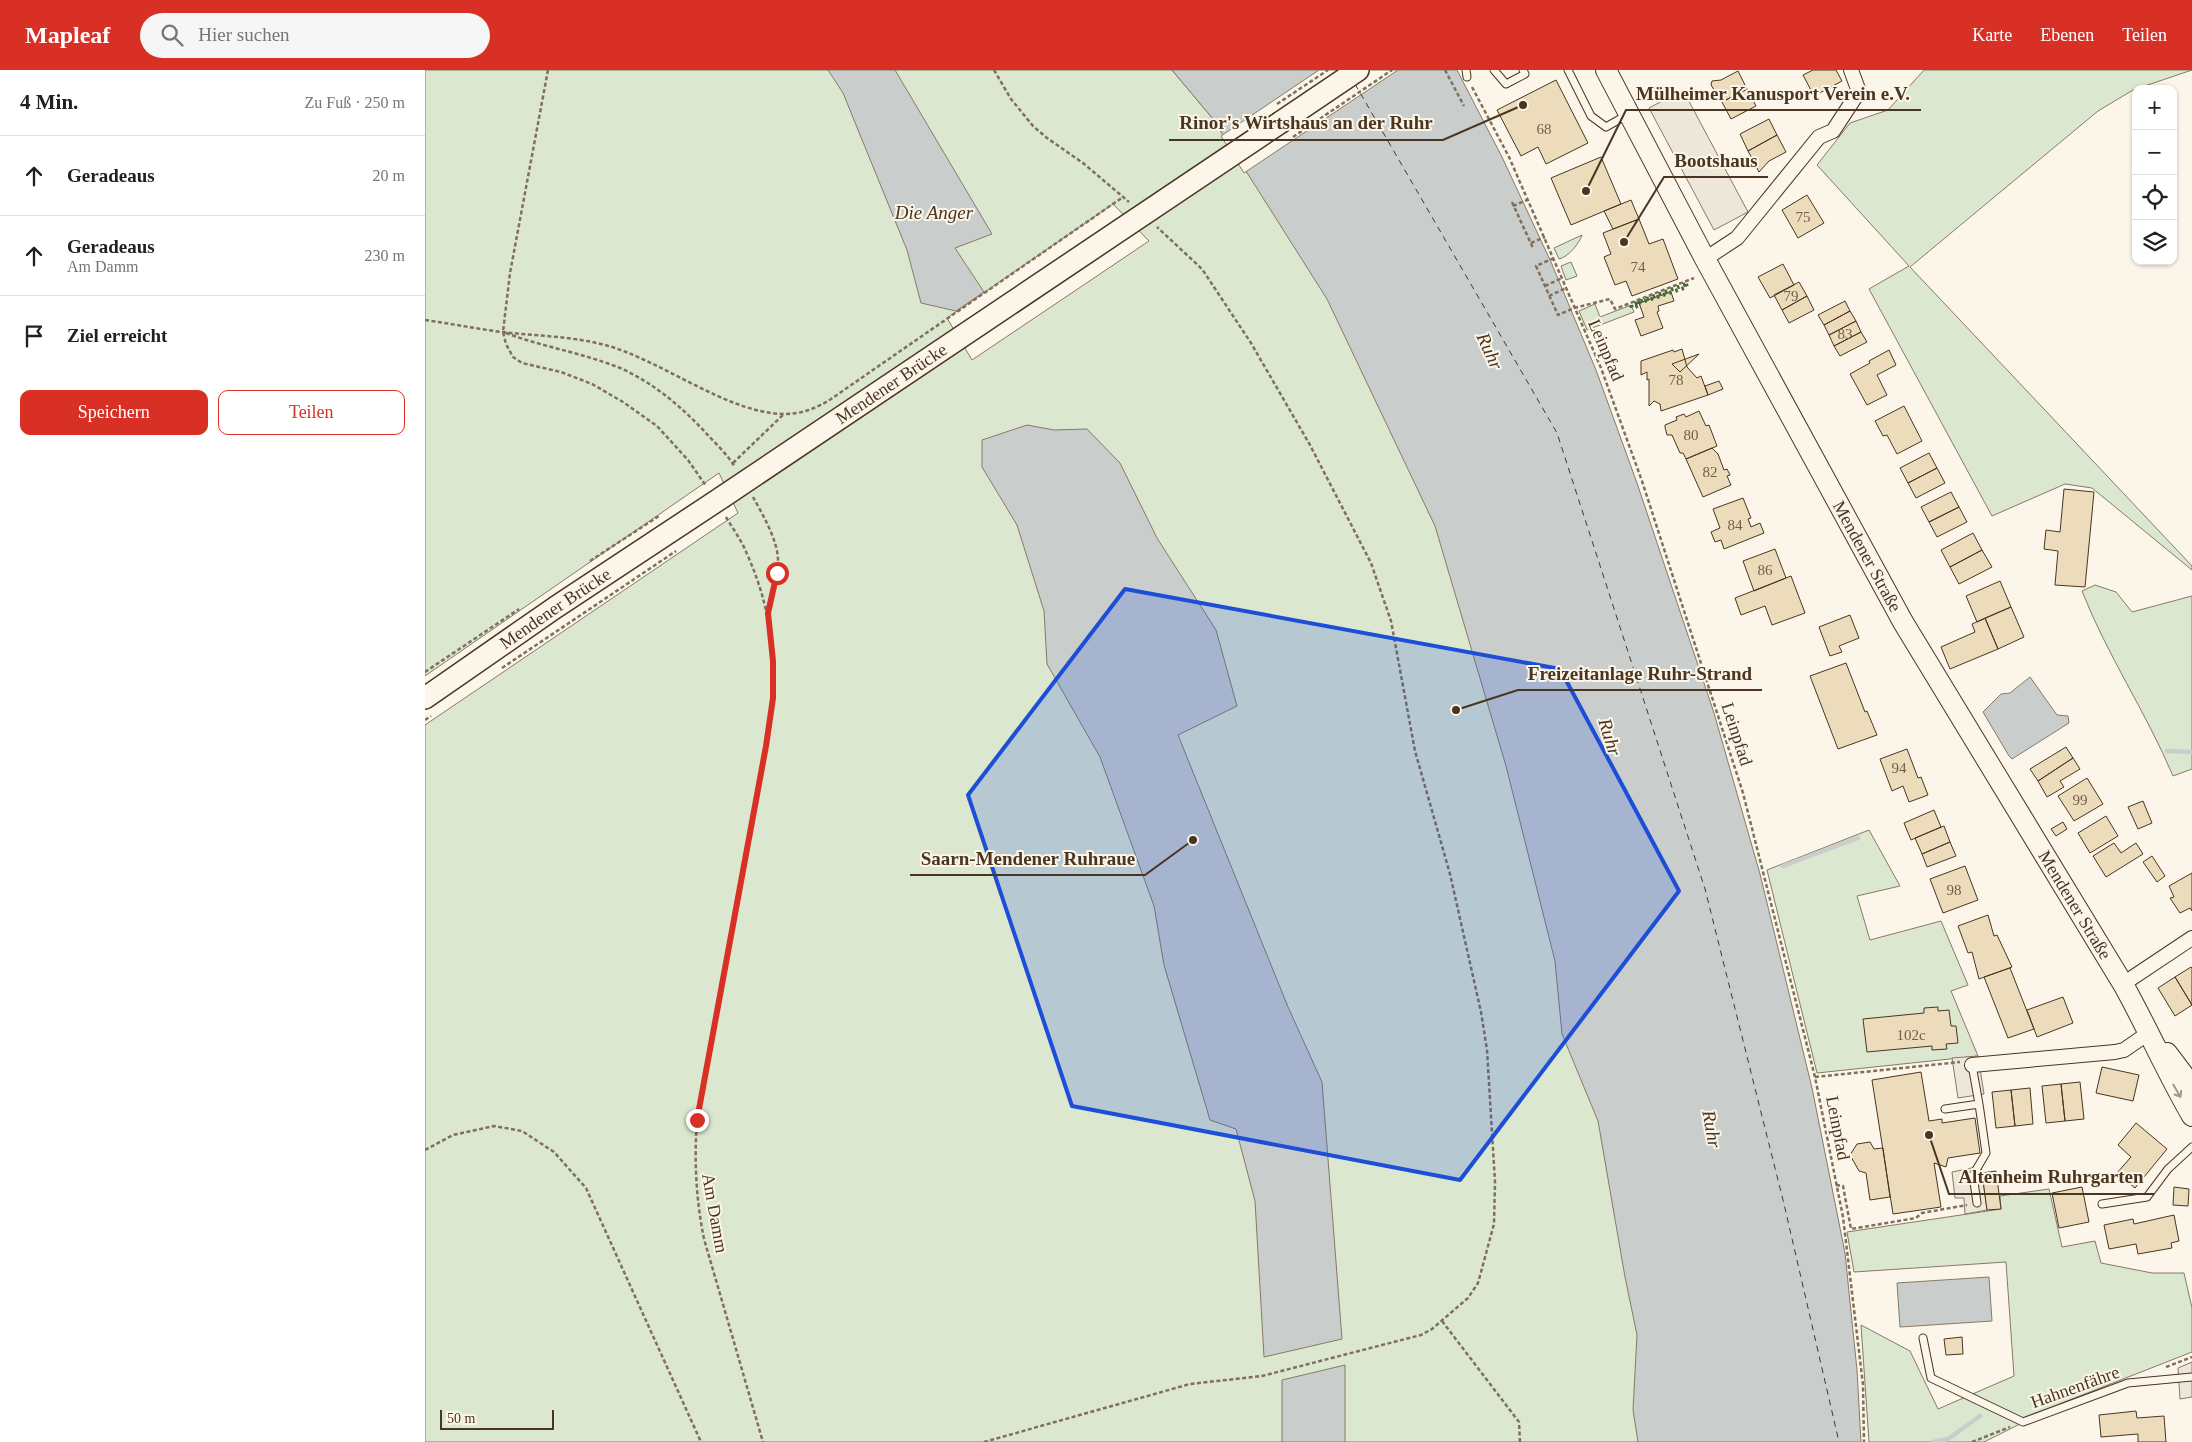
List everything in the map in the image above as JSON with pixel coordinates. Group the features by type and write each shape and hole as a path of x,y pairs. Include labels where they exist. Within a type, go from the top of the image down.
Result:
{"main road":[{"name":"Mendener Brücke","path":"429,706 556,607 718,501 1358,70"},
{"name":"Mendener Straße","path":"1606,70 1845,521 1903,622 2123,984 2150,1032 2173,1083 2192,1116"},
{"name":"Mendener Straße","path":"2150,1032 2192,1086"}],"street":[{"path":"1705,259 1737,238 1819,137 1833,132 1856,96 1858,89 1851,70"},
{"path":"2123,984 2192,938"},
{"path":"1972,1065 2115,1052 2124,1050 2150,1032"}],"lane":[{"path":"1494,70 1506,84 1525,74 1523,70"},
{"path":"1568,70 1591,116 1606,127 1630,114"},
{"path":"1972,1065 1987,1153 1973,1175 1977,1204"},
{"path":"1945,1109 1979,1104"},
{"path":"2102,1204 2147,1197 2168,1169 2192,1147"},
{"path":"1923,1338 1931,1378 2023,1422"},
{"name":"Hahnenfähre","path":"2023,1422 2128,1383 2192,1377"}],"path":[{"path":"503,332 510,274 548,70"},
{"path":"995,70 1011,99 1033,126 1083,163 1131,203"},
{"path":"1445,70 1464,106"},
{"path":"1448,76 1453,73"},
{"name":"Leinpfad","path":"1467,73 1509,157 1601,368 1642,482 1743,793 1815,1077 1836,1186 1852,1291 1863,1385 1865,1442"},
{"path":"425,320 503,332 580,340 605,345 640,358 743,405 763,411 785,414 802,412 817,408 831,399 1123,197"},
{"path":"1527,200 1513,204 1533,248"},
{"path":"984,1442 1189,1384 1262,1376 1421,1335 1442,1321 1475,1291 1483,1269 1492,1231 1495,1196 1487,1050 1481,1012 1450,874 1415,751 1391,621 1371,563 1310,445 1251,343 1202,269 1153,223"},
{"path":"1531,243 1545,237"},
{"path":"1554,258 1536,266 1558,315 1574,308 1609,299 1615,309 1695,278"},
{"path":"1545,286 1562,278"},
{"path":"1549,296 1566,287"},
{"path":"503,332 528,342 609,364 635,376 674,402 733,463 737,471"},
{"name":"Am Damm","path":"503,332 511,353 517,360 529,365 561,372 592,384 657,426 688,460 718,501 747,553 768,613 773,661 773,698 766,746 697,1120 695,1171 697,1204 704,1239 763,1442"},
{"path":"733,463 785,414"},
{"path":"751,495 772,537 777,554 777,573 768,613"},
{"path":"718,501 719,522"},
{"path":"500,670 681,548"},
{"path":"425,720 429,706"},
{"path":"1815,1077 1957,1062 1972,1065"},
{"path":"425,1150 453,1135 494,1126 522,1131 554,1152 586,1188 701,1442"},
{"path":"1836,1186 1843,1186 1851,1229 1916,1218 1922,1213 1977,1204"},
{"path":"1442,1321 1519,1422 1520,1442"},
{"name":"Hahnenfähre","path":"1972,1442 2023,1422"}],"highlighted area":[{"path":"1125,589 1560,669 1679,891 1460,1180 1072,1106 968,795"}],"green space":[{"path":"425,70 1172,70 1213,119 1248,174 1365,95 1740,1442 425,1442 425,725 738,513 719,473 425,676","holes":["1113,204 1149,241 972,360 947,318"]},
{"path":"1924,70 2192,70 2148,85 2132,85 2132,91 2098,111 1910,267 2192,566 2192,570 2092,488 2065,484 1992,516 1869,289 1909,266 1817,165 1850,123 1888,110"},
{"path":"1582,235 1573,250 1559,259 1554,248"},
{"path":"1571,262 1577,276 1566,280 1561,266"},
{"path":"1595,304 1600,317 1631,305 1634,312 1587,330 1579,311"},
{"path":"2095,585 2116,592 2132,612 2192,596 2192,769 2173,776 2151,729 2103,638 2082,591"},
{"path":"1869,830 1900,886 1857,896 1870,940 1941,921 1968,985 1951,991 1978,1056 1817,1073 1767,870"},
{"path":"2049,1189 2062,1247 2095,1241 2101,1263 2152,1273 2184,1273 2192,1308 2192,1352 2062,1403 1984,1442 1869,1442 1861,1325 1910,1351 1938,1409 2014,1376 2006,1262 1854,1272 1847,1232 2001,1209 2000,1196"}],"shaded area":[{"path":"1683,90 1748,212 1714,230 1649,108"},
{"path":"1978,1056 1984,1094 1958,1098 1952,1058"},
{"path":"1981,1166 1987,1210 1965,1214 1964,1198 1955,1198 1952,1172"},
{"path":"2192,1362 2192,1397 2180,1399 2178,1368"}],"water":[{"name":"Die Anger","path":"828,70 895,70 992,234 955,248 984,292 956,311 921,303 907,250 843,93"},
{"name":"Ruhr","path":"1172,70 1457,70 1502,157 1551,262 1596,370 1637,483 1714,713 1760,874 1812,1088 1845,1253 1857,1370 1861,1442 1638,1442 1633,1410 1637,1335 1598,1121 1562,1034 1555,961 1506,766 1435,526 1327,299 1213,119"},
{"path":"1027,425 1054,430 1087,429 1120,463 1157,538 1216,630 1237,706 1178,735 1288,1007 1322,1082 1342,1339 1264,1357 1255,1201 1236,1129 1210,1120 1164,965 1154,906 1100,757 1047,664 1044,611 1017,525 982,467 982,440"},
{"path":"2030,677 2057,715 2068,716 2069,723 2012,759 1983,712 2001,694 2010,693"},
{"path":"1989,1277 1992,1321 1900,1327 1897,1283"},
{"path":"1345,1365 1345,1442 1282,1442 1282,1380"}],"pier":[{"path":"1319,70 1398,70 1244,173 1221,136"}],"building":[{"path":"1813,70 1836,70 1842,81 1814,96 1803,75"},
{"path":"1738,71 1747,89 1722,102 1711,85 1712,81 1721,80"},
{"path":"1556,80 1588,143 1546,164 1538,147 1521,156 1497,110"},
{"path":"1747,89 1756,106 1731,119 1722,102"},
{"path":"1769,119 1777,135 1748,151 1740,134"},
{"path":"1777,135 1786,152 1769,161 1759,172 1748,151"},
{"path":"1601,157 1621,204 1571,225 1551,178"},
{"path":"1807,195 1824,223 1798,238 1782,210"},
{"path":"1631,200 1639,219 1613,229 1604,211"},
{"path":"1639,219 1649,244 1663,239 1678,279 1632,296 1626,281 1615,285 1604,257 1611,254 1603,233"},
{"path":"1783,264 1794,285 1770,298 1758,277"},
{"path":"1799,282 1807,296 1782,310 1774,295"},
{"path":"1671,292 1674,301 1658,306 1659,311 1657,312 1663,328 1641,336 1635,320 1644,317 1639,303"},
{"path":"1807,296 1814,310 1789,323 1782,310"},
{"path":"1845,301 1850,311 1824,325 1818,315"},
{"path":"1850,311 1856,321 1829,335 1824,325"},
{"path":"1856,321 1861,332 1834,346 1829,335"},
{"path":"1861,332 1867,342 1840,356 1834,346"},
{"path":"1682,349 1687,367 1697,378 1701,376 1708,395 1661,411 1660,404 1654,401 1649,406 1649,379 1647,380 1647,372 1641,375 1641,361 1673,350 1674,352"},
{"path":"1889,350 1896,365 1877,375 1887,395 1867,405 1850,374"},
{"path":"1699,354 1680,372 1672,364"},
{"path":"1719,381 1723,389 1708,395 1705,386"},
{"path":"1904,406 1922,441 1897,454 1887,435 1883,436 1875,421"},
{"path":"1699,411 1706,426 1709,425 1717,446 1686,459 1683,453 1680,453 1672,435 1667,435 1665,425 1677,420 1676,417 1684,414 1686,417"},
{"path":"1712,448 1718,454 1724,470 1727,469 1730,475 1727,476 1731,485 1703,497 1686,459"},
{"path":"1929,453 1937,468 1908,483 1900,468"},
{"path":"1937,468 1945,483 1916,498 1908,483"},
{"path":"2064,489 2094,492 2085,587 2055,585 2058,551 2044,549 2046,530 2060,532"},
{"path":"1951,492 1959,507 1929,522 1921,507"},
{"path":"1743,498 1751,518 1748,519 1751,527 1760,523 1764,533 1724,549 1721,540 1715,542 1711,532 1720,528 1713,509"},
{"path":"1959,507 1967,522 1937,537 1929,522"},
{"path":"1973,533 1982,550 1950,567 1941,550"},
{"path":"1775,549 1786,578 1754,591 1743,561"},
{"path":"1982,550 1992,567 1959,584 1950,567"},
{"path":"1791,576 1805,613 1772,625 1765,606 1741,615 1735,598"},
{"path":"2000,581 2011,607 1977,622 1966,596"},
{"path":"2011,607 2024,637 1998,649 1985,618"},
{"path":"1850,615 1859,638 1839,646 1842,652 1830,656 1819,627"},
{"path":"1985,618 1998,649 1950,669 1941,647 1975,632 1972,624"},
{"path":"1846,663 1865,712 1867,711 1877,735 1838,749 1810,676"},
{"path":"2066,747 2073,758 2038,781 2030,769"},
{"path":"1907,749 1918,778 1921,777 1928,795 1909,802 1903,786 1892,791 1880,759"},
{"path":"2073,758 2080,769 2060,781 2064,787 2047,797 2038,781"},
{"path":"2087,778 2103,804 2074,821 2058,796"},
{"path":"2143,801 2152,823 2138,829 2128,807"},
{"path":"1934,810 1941,827 1911,840 1904,823"},
{"path":"2106,816 2118,836 2090,853 2078,833"},
{"path":"2063,822 2067,829 2056,836 2051,829"},
{"path":"1944,826 1950,842 1922,854 1915,838"},
{"path":"1950,842 1956,856 1927,867 1922,854"},
{"path":"2114,843 2121,853 2136,843 2143,854 2106,877 2093,856"},
{"path":"2152,856 2165,876 2157,882 2143,862"},
{"path":"1965,866 1978,900 1943,913 1930,879"},
{"path":"2192,873 2192,911 2190,908 2180,913 2170,898 2174,897 2169,886"},
{"path":"1988,915 1994,936 1997,935 2012,967 1979,979 1972,952 1968,953 1958,926"},
{"path":"2010,968 2034,1029 2008,1038 1984,977"},
{"path":"2192,968 2192,1005 2175,977"},
{"path":"2175,977 2192,1005 2175,1016 2158,988"},
{"path":"2063,997 2073,1023 2037,1037 2027,1010"},
{"path":"1938,1007 1938,1011 1949,1010 1951,1026 1956,1026 1958,1043 1946,1044 1947,1049 1932,1050 1932,1046 1867,1052 1863,1019 1924,1013 1924,1008"},
{"path":"2102,1067 2139,1075 2133,1101 2096,1093"},
{"path":"1921,1072 1929,1121 1942,1119 1942,1123 1975,1118 1980,1153 1948,1158 1946,1167 1934,1163 1941,1207 1893,1214 1872,1080"},
{"path":"2080,1082 2084,1119 2065,1121 2061,1084"},
{"path":"2061,1084 2065,1121 2046,1123 2042,1086"},
{"path":"2030,1088 2033,1124 2015,1126 2011,1090"},
{"path":"2011,1090 2015,1126 1996,1128 1992,1092"},
{"path":"2136,1123 2167,1149 2135,1188 2117,1173 2131,1157 2118,1145"},
{"path":"1870,1142 1874,1149 1883,1148 1890,1197 1870,1200 1866,1173 1859,1171 1850,1155 1857,1144"},
{"path":"1996,1171 2001,1209 1987,1210 1982,1173"},
{"path":"2082,1187 2089,1222 2059,1228 2052,1193"},
{"path":"2174,1187 2189,1189 2188,1206 2173,1205"},
{"path":"2174,1215 2179,1241 2171,1243 2172,1248 2138,1254 2136,1244 2109,1249 2104,1225 2133,1219 2134,1224"},
{"path":"1962,1337 1963,1354 1946,1355 1944,1339"},
{"path":"2136,1411 2137,1418 2164,1416 2166,1442 2138,1442 2138,1434 2101,1437 2099,1415"}],"waterway":[{"path":"2167,751 2192,752"},
{"path":"1783,866 1858,838"},
{"path":"1933,1442 1948,1439 1980,1416"}],"ferry route":[{"path":"1355,84 1557,433 1705,889 1784,1204 1839,1442"}],"hedge":[{"path":"1686,284 1687,287 1639,303 1640,305 1632,308 1631,305 1686,284"}],"place":[{"name":"Rinor's Wirtshaus an der Ruhr","path":"1523,105"},
{"name":"Mülheimer Kanusport Verein e.V.","path":"1586,191"},
{"name":"Bootshaus","path":"1624,242"},
{"name":"Freizeitanlage Ruhr-Strand","path":"1456,710"},
{"name":"Saarn-Mendener Ruhraue","path":"1193,840"},
{"name":"Altenheim Ruhrgarten","path":"1929,1135"}],"route":[{"path":"697,1120 766,746 773,698 773,661 768,613 777,573"}]}
